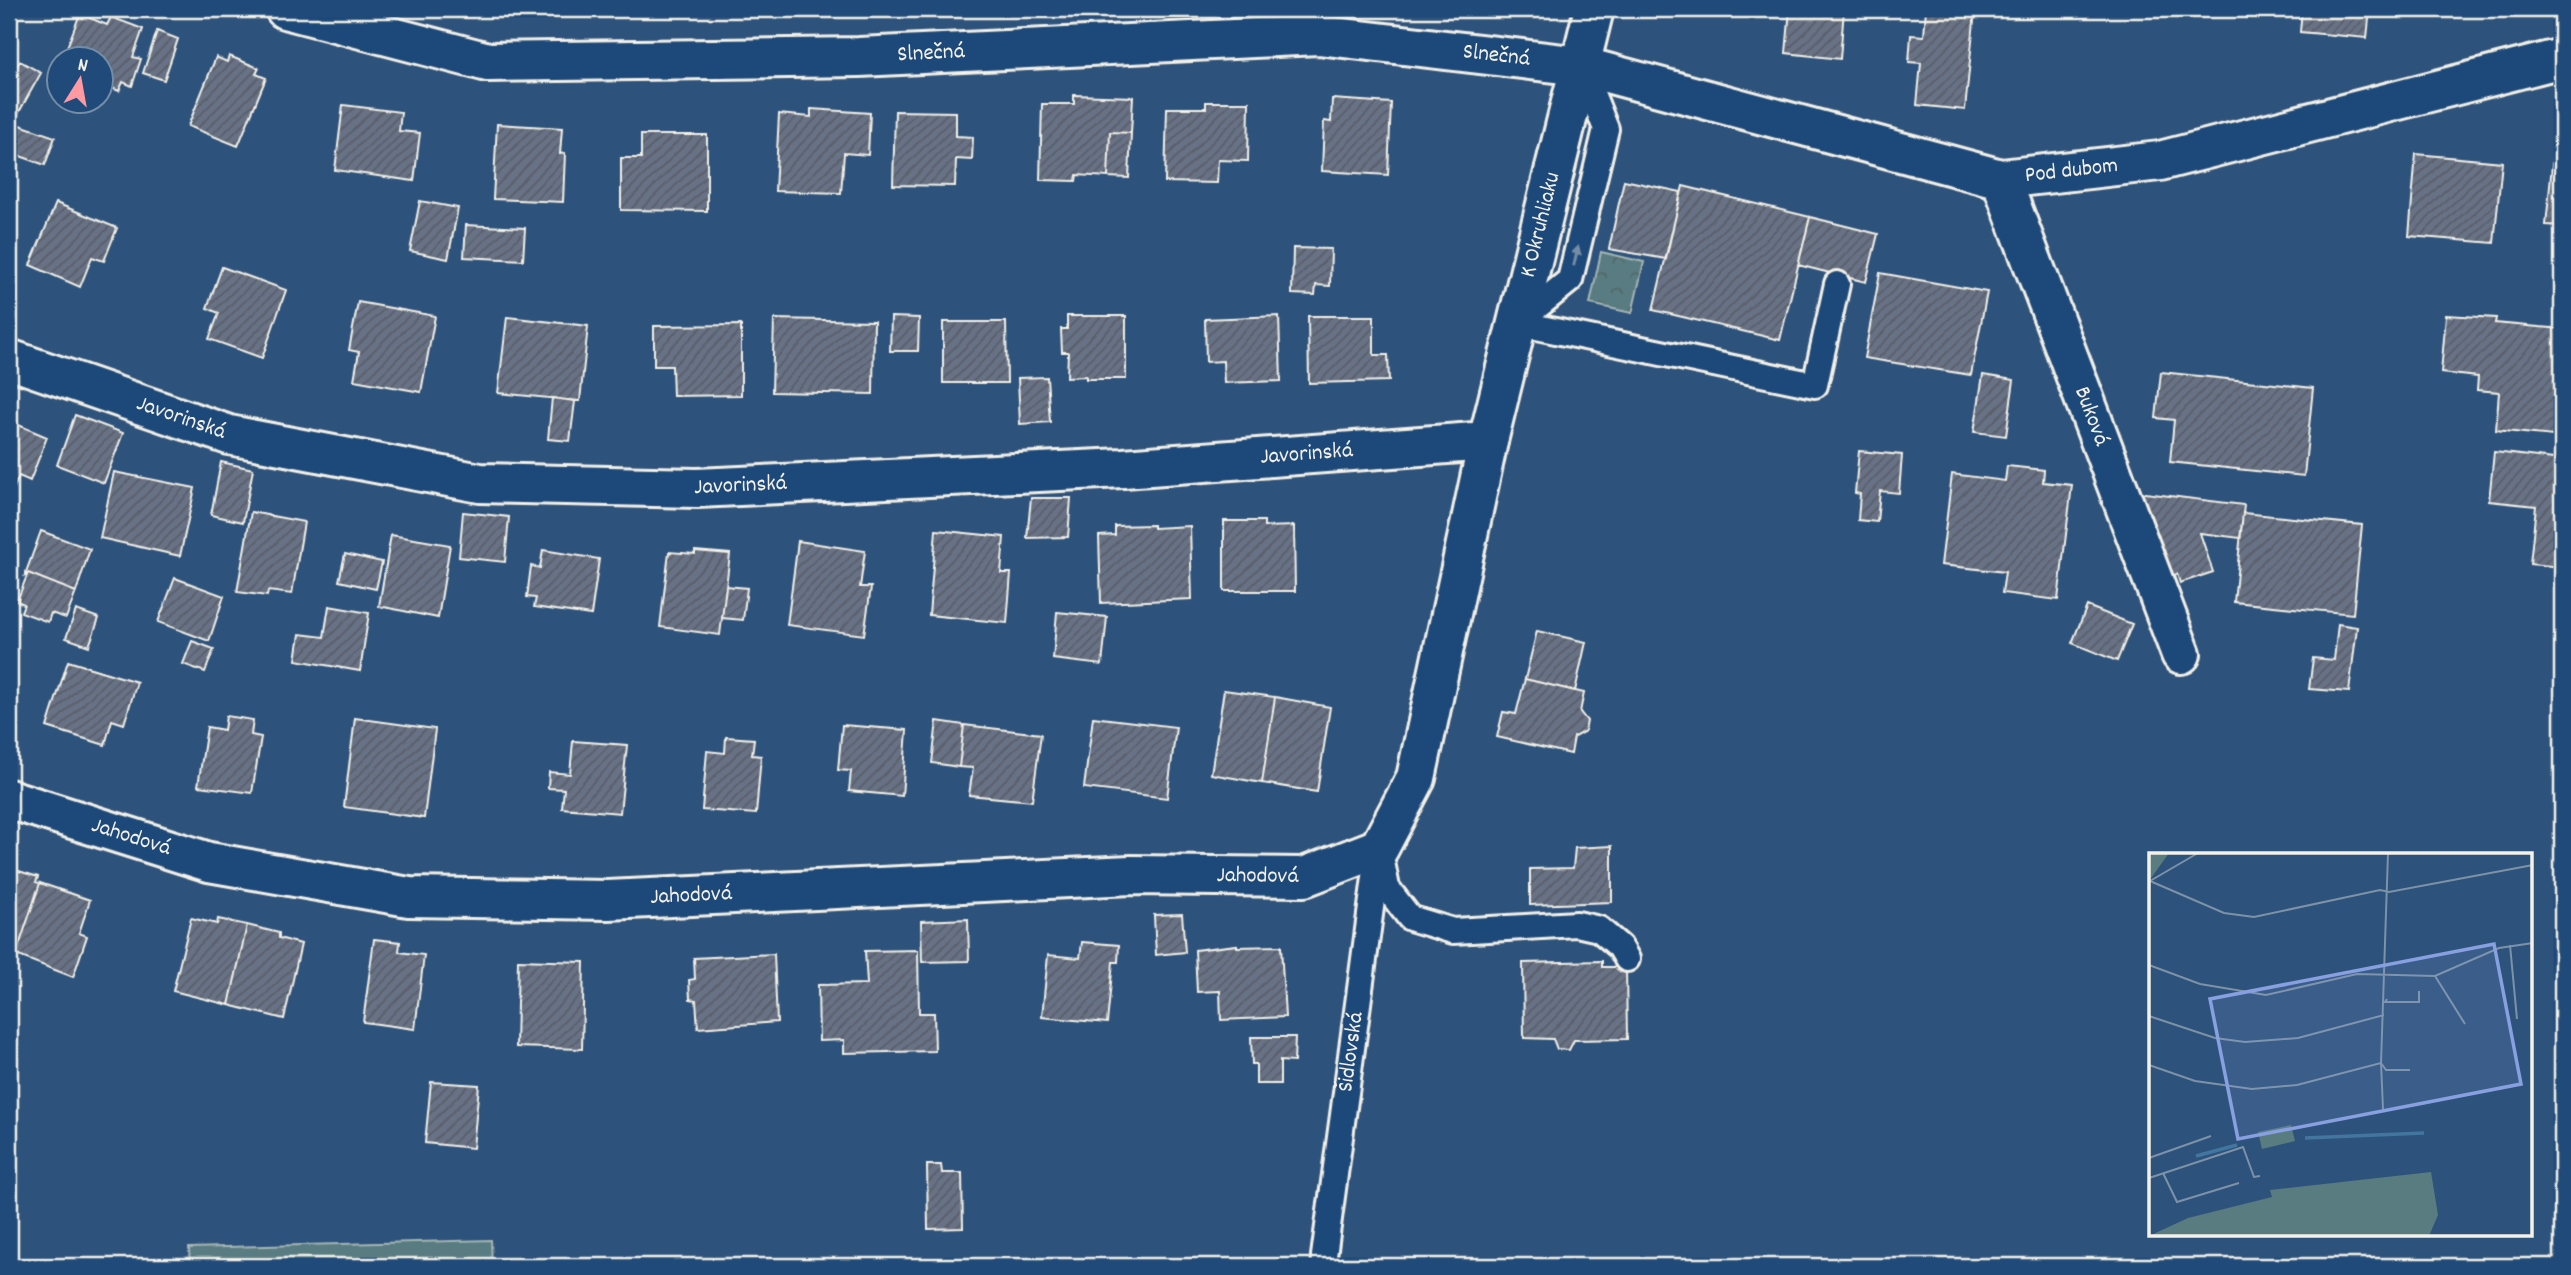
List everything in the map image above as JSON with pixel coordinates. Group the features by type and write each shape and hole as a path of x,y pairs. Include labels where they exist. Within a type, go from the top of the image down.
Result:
{"street":[{"name":"Slnečná","path":"285,9 488,62 859,57 1318,35 1581,66"},
{"name":"K Okruhliaku","path":"1488,441 1594,9"},
{"name":"Pod dubom","path":"1581,66 2001,179 2160,161 2562,58"},
{"name":"Buková","path":"2001,179 2180,654"},
{"name":"Javorinská","path":"9,359 229,435 480,482 698,488 1123,468 1488,441"},
{"path":"1379,848 1416,778 1488,441"},
{"name":"Jahodová","path":"9,799 209,862 409,897 608,900 1131,875 1304,877 1379,848"}],"lane":[{"path":"1517,323 1815,385 1837,284"},
{"path":"1379,848 1387,888 1410,918 1453,931 1577,925 1599,929 1620,947 1627,959"},
{"name":"Šidlovská","path":"1324,1256 1379,848"}],"green space":[{"path":"1601,252 1644,262 1632,313 1590,304"},
{"path":"491,1240 492,1266 190,1266 189,1248"}],"building":[{"path":"1790,9 1844,9 1840,59 1786,53"},
{"path":"1926,9 1975,11 1965,110 1917,105 1921,63 1909,62 1911,35 1924,36"},
{"path":"2302,9 2370,9 2367,38 2300,32"},
{"path":"80,14 107,25 111,17 143,29 133,57 141,59 132,86 123,82 119,91 116,90 116,46 67,46"},
{"path":"157,31 178,39 164,80 143,73"},
{"path":"229,56 259,68 256,74 266,78 238,146 188,126 216,57 227,62"},
{"path":"20,61 41,73 14,121 9,118 9,80"},
{"path":"1074,95 1133,97 1131,133 1110,132 1108,177 1077,175 1076,181 1040,180 1042,104 1074,104"},
{"path":"1332,99 1391,103 1388,175 1322,171 1324,121 1331,122"},
{"path":"1206,102 1249,102 1248,161 1218,160 1217,183 1165,182 1167,108 1206,108"},
{"path":"343,105 401,112 399,131 420,133 414,181 335,170"},
{"path":"811,109 870,113 868,155 844,153 841,193 775,191 779,114 811,117"},
{"path":"895,111 956,112 956,136 973,137 972,160 956,159 955,186 893,185"},
{"path":"2557,115 2562,115 2562,226 2546,225"},
{"path":"11,122 55,137 45,165 9,152"},
{"path":"497,124 562,128 560,154 565,153 563,202 493,199"},
{"path":"1110,132 1131,133 1129,178 1108,177"},
{"path":"641,135 707,135 707,211 621,210 621,158 641,158"},
{"path":"2416,154 2502,162 2494,243 2409,236"},
{"path":"1624,180 1681,192 1666,259 1609,249"},
{"path":"1683,186 1810,217 1780,340 1653,310"},
{"path":"420,201 458,208 448,259 410,251"},
{"path":"56,203 117,228 104,261 92,257 80,287 30,265"},
{"path":"1810,217 1878,234 1866,282 1798,265"},
{"path":"466,225 525,228 523,260 464,257"},
{"path":"1293,248 1331,249 1330,286 1316,285 1315,295 1292,294"},
{"path":"222,267 286,290 262,358 209,339 219,313 207,308"},
{"path":"1880,273 1987,292 1971,375 1864,358"},
{"path":"358,302 435,316 421,392 354,380 359,352 349,350"},
{"path":"2446,315 2496,318 2495,323 2562,329 2562,437 2496,430 2499,392 2477,390 2478,377 2441,373"},
{"path":"1067,316 1126,316 1126,379 1067,377 1068,352 1062,352 1061,329 1067,329"},
{"path":"1279,316 1281,381 1224,383 1223,361 1206,362 1205,319"},
{"path":"1308,316 1374,316 1374,355 1388,355 1389,381 1309,383"},
{"path":"507,317 588,326 580,401 498,393"},
{"path":"891,317 919,318 918,351 890,351"},
{"path":"774,319 874,321 873,394 772,392"},
{"path":"943,322 1006,322 1007,383 943,383"},
{"path":"741,325 741,395 673,396 672,366 654,366 654,326"},
{"path":"2161,372 2313,388 2304,476 2170,462 2174,420 2156,418"},
{"path":"1983,375 2014,380 2006,436 1974,432"},
{"path":"1047,377 1050,422 1020,424 1018,378"},
{"path":"552,398 575,401 570,441 548,439"},
{"path":"75,415 123,433 104,483 57,465"},
{"path":"9,421 47,437 30,481 19,476 11,495 9,494"},
{"path":"1859,451 1902,455 1899,493 1880,491 1877,522 1858,520 1860,494 1855,493"},
{"path":"2494,452 2562,460 2562,567 2530,564 2536,506 2489,501"},
{"path":"221,462 253,469 243,522 211,515"},
{"path":"2007,466 2044,470 2043,482 2072,485 2058,600 2002,593 2005,572 1941,565 1952,474 2005,481"},
{"path":"114,472 195,488 180,556 100,538"},
{"path":"2137,492 2244,505 2240,538 2200,533 2213,572 2180,583 2177,574 2165,578"},
{"path":"1031,498 1071,498 1068,537 1027,538"},
{"path":"251,512 304,522 292,594 268,591 267,596 237,592"},
{"path":"463,512 509,517 505,562 459,557"},
{"path":"2243,513 2362,525 2353,614 2234,602"},
{"path":"1224,521 1264,521 1264,527 1294,526 1295,591 1224,591"},
{"path":"1153,525 1153,528 1190,526 1192,599 1101,603 1099,536 1115,535 1115,526"},
{"path":"936,530 1004,537 1001,573 1011,573 1007,623 929,615"},
{"path":"41,531 90,549 76,592 28,573 25,575"},
{"path":"391,535 450,545 438,618 379,606"},
{"path":"798,541 865,551 860,587 871,587 864,635 787,625"},
{"path":"543,550 599,559 591,615 534,607 536,598 527,597 531,566 540,568"},
{"path":"695,551 730,554 720,635 660,627 669,552 695,554"},
{"path":"345,554 382,562 376,589 339,581"},
{"path":"28,573 76,592 66,618 51,613 48,622 21,612 24,604 17,601"},
{"path":"175,578 224,596 209,641 158,622"},
{"path":"726,586 747,588 743,620 722,618"},
{"path":"329,606 369,613 360,671 296,660 300,634 324,637"},
{"path":"2087,606 2132,624 2117,661 2072,643"},
{"path":"76,610 99,618 89,646 66,638"},
{"path":"1057,612 1107,617 1102,665 1053,659"},
{"path":"2338,624 2357,627 2349,692 2309,689 2313,658 2334,660"},
{"path":"1537,631 1586,642 1575,691 1525,679"},
{"path":"192,641 214,649 205,672 183,664"},
{"path":"68,661 137,682 124,724 112,720 105,745 47,727"},
{"path":"1525,679 1584,693 1580,712 1587,721 1585,731 1574,737 1571,754 1497,737 1503,712 1516,714"},
{"path":"1224,690 1275,697 1262,783 1211,774"},
{"path":"1275,697 1330,707 1317,792 1262,783"},
{"path":"226,716 253,720 251,735 261,737 252,793 198,786 207,727 224,730"},
{"path":"1093,717 1176,727 1167,798 1084,788"},
{"path":"355,718 435,729 424,818 344,807"},
{"path":"937,721 964,725 959,767 932,763"},
{"path":"842,725 907,730 902,796 849,791 851,771 838,770"},
{"path":"964,725 1041,734 1032,801 969,795 973,768 959,767"},
{"path":"726,737 754,739 752,755 761,756 756,814 702,810 707,751 725,753"},
{"path":"573,741 627,745 620,813 562,808 564,789 548,788 549,772 570,774"},
{"path":"1612,846 1612,902 1530,905 1530,869 1573,868 1575,848"},
{"path":"9,868 38,877 36,882 40,883 16,955 9,954"},
{"path":"40,883 90,900 79,933 87,936 73,977 16,955"},
{"path":"1182,914 1185,952 1156,955 1154,915"},
{"path":"191,918 217,924 218,919 247,925 229,1005 173,991"},
{"path":"968,919 969,961 922,962 921,921"},
{"path":"247,925 279,933 279,938 301,944 284,1019 229,1005"},
{"path":"374,939 400,942 399,952 424,955 415,1029 363,1022"},
{"path":"1082,942 1119,945 1118,962 1113,962 1107,1023 1042,1017 1048,955 1080,958"},
{"path":"1237,945 1281,946 1285,1017 1221,1020 1220,991 1197,992 1195,950"},
{"path":"918,950 919,1013 934,1013 935,1051 844,1053 844,1040 819,1041 818,985 867,984 865,951"},
{"path":"774,954 777,1022 698,1028 696,1000 690,999 689,980 695,979 694,958"},
{"path":"518,960 584,962 582,1049 516,1047"},
{"path":"1602,961 1602,967 1626,967 1627,1039 1574,1040 1569,1050 1557,1049 1553,1039 1524,1038 1523,963"},
{"path":"1251,1037 1295,1037 1294,1062 1280,1061 1280,1084 1256,1084 1256,1064 1252,1064"},
{"path":"431,1082 479,1085 473,1148 425,1143"},
{"path":"927,1165 941,1165 942,1173 962,1173 963,1228 928,1229"}]}
